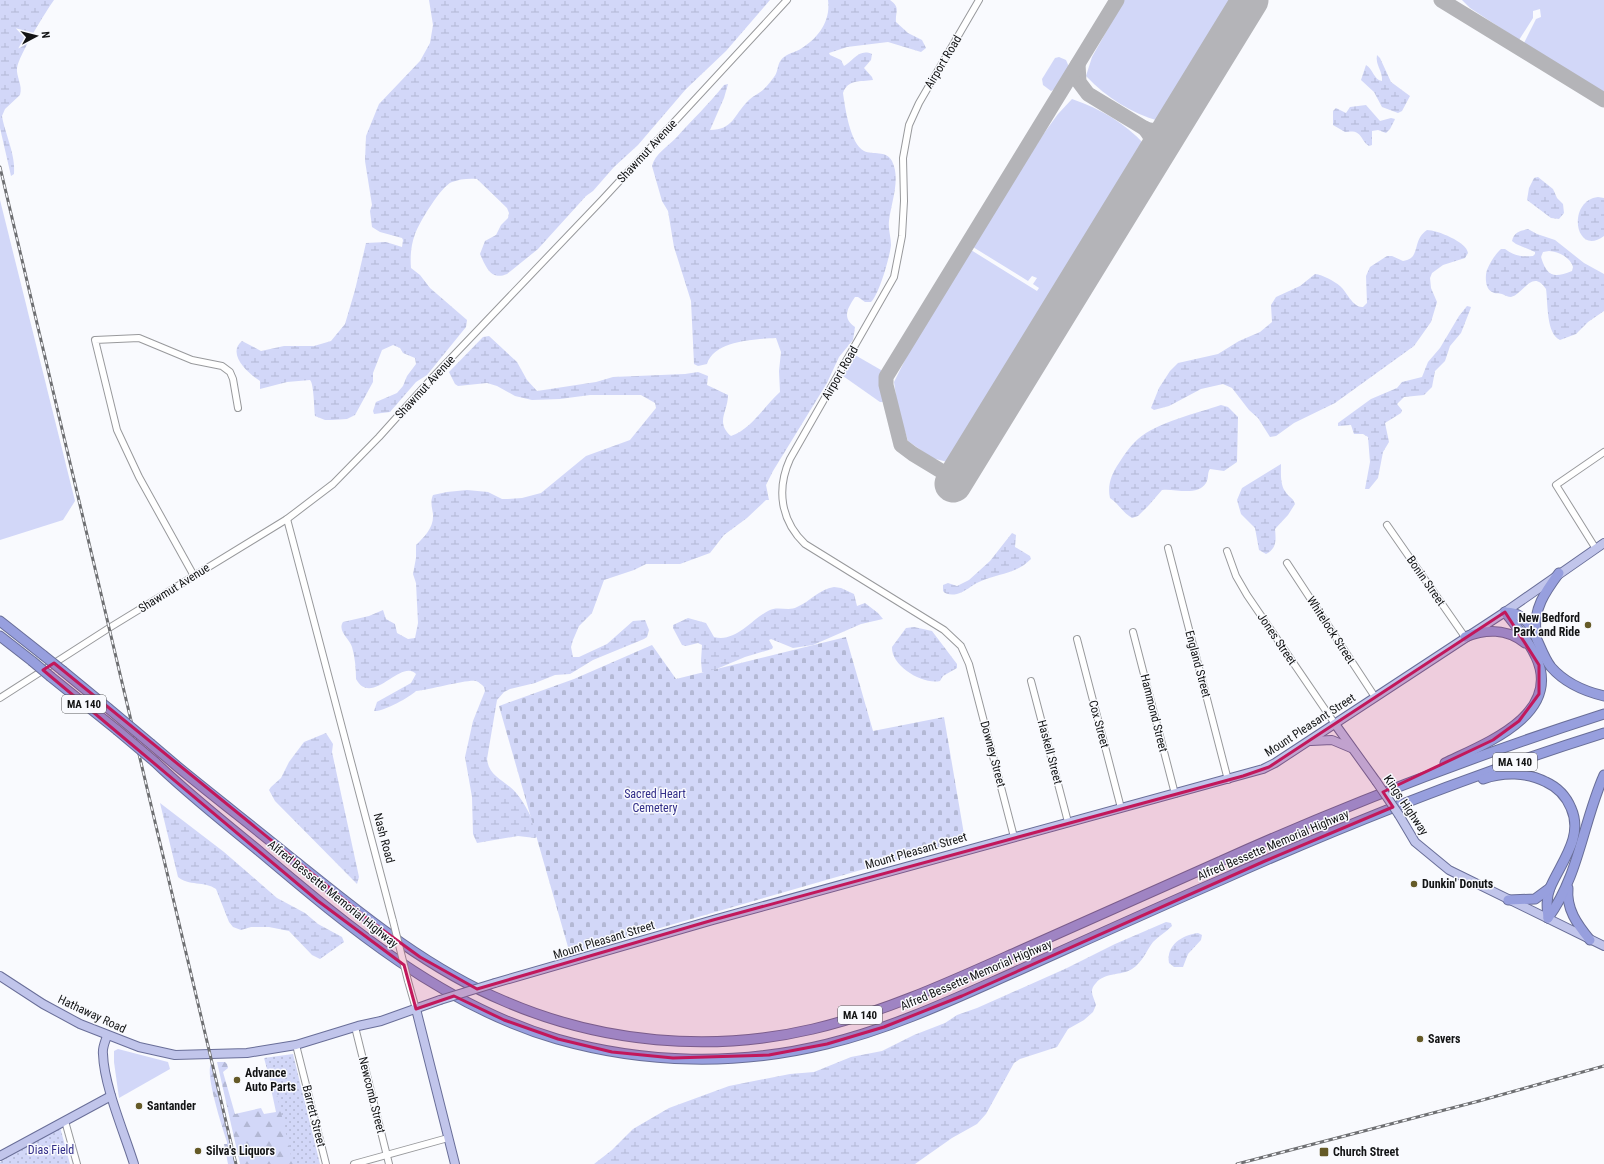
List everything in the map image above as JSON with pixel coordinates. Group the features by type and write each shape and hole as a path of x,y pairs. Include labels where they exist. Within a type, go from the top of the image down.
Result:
{"highway":[{"path":"1537,639 1536,620 1539,605 1547,589 1559,574"},
{"path":"1505,612 1516,613 1524,617 1549,663 1561,676 1576,687 1604,696"},
{"path":"1405,783 1493,740 1508,731 1524,716 1536,701 1541,688 1539,666 1533,651 1505,612"},
{"name":"Alfred Bessette Memorial Highway","path":"0,621 152,744 190,777 369,920 416,954 452,976 516,1006 573,1026 628,1036 684,1041 741,1040 782,1035 828,1025 894,1004 965,976 1259,844 1405,783 1504,747 1604,714"},
{"path":"1465,637 1484,631 1499,631 1519,638 1533,651"},
{"name":"Alfred Bessette Memorial Highway","path":"0,636 156,762 179,785 337,916 392,957 442,989 504,1020 558,1039 626,1054 688,1059 740,1058 798,1050 841,1040 899,1021 967,994 1292,849 1426,794 1604,732"},
{"path":"1426,794 1499,775 1529,776 1551,784 1565,796 1570,804 1575,820 1575,828 1569,850 1550,888 1547,900 1548,918"},
{"path":"1548,918 1560,902 1569,883 1604,775"},
{"path":"1569,883 1568,901 1572,915 1590,940"},
{"path":"1508,900 1524,901 1535,899 1550,888"}],"main road":[{"name":"Mount Pleasant Street","path":"180,1055 247,1053 296,1045 416,1009 440,1000 713,920 1014,836 1228,780 1269,767 1505,612 1604,543"},
{"name":"Kings Highway","path":"1335,724 1376,781 1415,842 1444,866 1466,880 1604,946"},
{"path":"1307,742 1332,740 1352,748"},
{"name":"Hathaway Road","path":"0,976 53,1010 107,1036 150,1050 180,1055"},
{"name":"Nash Road","path":"416,1009 448,1138 456,1164"},
{"path":"107,1036 103,1054 111,1096 134,1164"},
{"path":"0,1156 111,1096"}],"street":[{"name":"Shawmut Avenue","path":"0,698 287,519 332,484 379,437 602,200 787,0"},
{"name":"Airport Road","path":"971,672 964,651 949,633 805,544 795,533 787,519 783,504 782,489 784,474 790,460 894,277 902,236 904,201 903,158 909,125 919,103 980,0"},
{"path":"194,576 139,477 117,430 95,340 139,338 192,360 222,366 230,372 233,378 238,408"},
{"path":"1596,549 1556,485 1604,452"},
{"name":"Nash Road","path":"287,519 416,1009"},
{"name":"Bonin Street","path":"1387,525 1465,637"},
{"name":"England Street","path":"1168,548 1228,780"},
{"name":"Jones Street","path":"1227,551 1236,576 1247,595 1335,724"},
{"name":"Whitelock Street","path":"1287,563 1375,697"},
{"name":"Hammond Street","path":"1133,632 1175,794"},
{"name":"Cox Street","path":"1077,639 1121,808"},
{"name":"Downey Street","path":"971,672 1014,836"},
{"name":"Haskell Street","path":"1031,681 1068,822"},
{"name":"Newcomb Street","path":"355,1027 389,1164"},
{"name":"Barrett Street","path":"296,1045 326,1164"},
{"path":"65,1121 77,1164"},
{"path":"354,1164 448,1138"}],"highlighted area":[{"path":"1505,612 1539,665 1539,694 1519,721 1493,740 1383,792 1393,807 1265,861 962,996 884,1027 827,1044 769,1055 673,1058 612,1052 558,1039 504,1020 454,996 416,1009 404,965 318,901 43,670 54,663 369,920 420,957 477,989 713,920 1243,776 1269,767"}],"green space":[{"path":"0,0 54,0 22,53 17,68 21,88 20,95 5,109 2,116 12,152 14,174 11,176 0,128"},
{"path":"429,0 770,0 726,51 686,89 638,145 614,167 593,191 586,196 538,249 507,274 497,276 490,272 480,254 485,241 496,235 501,225 508,218 509,213 507,208 477,179 461,179 447,185 431,205 417,229 412,246 411,268 420,275 430,288 467,320 466,327 427,375 416,382 390,412 374,414 373,411 376,402 397,393 416,364 415,358 403,353 400,348 393,345 382,350 373,373 373,382 355,415 347,419 325,420 315,416 313,391 310,380 287,382 260,389 260,381 245,369 238,358 238,346 242,341 261,351 284,346 314,346 331,341 345,324 366,243 386,242 402,247 402,238 380,232 372,227 370,211 372,205 365,161 366,136 379,104 420,61 430,43 433,25"},
{"path":"828,0 890,0 895,5 897,10 896,22 908,33 922,40 926,48 921,52 888,42 847,47 829,53 830,55 841,60 844,66 860,54 872,54 871,60 864,68 873,80 851,83 843,93 849,125 859,147 864,151 886,155 892,161 895,168 896,183 889,224 891,245 889,258 881,284 871,302 865,302 858,297 855,297 850,305 847,317 851,324 855,327 853,340 839,357 827,383 773,471 766,485 769,500 766,500 747,518 724,535 710,553 680,564 646,564 634,570 604,580 592,613 579,626 573,640 571,647 573,657 579,657 607,644 633,621 645,620 649,630 647,637 593,660 570,674 555,675 535,683 510,689 504,692 497,700 487,759 488,765 494,775 513,789 520,798 533,820 538,836 535,838 518,836 477,843 473,834 472,797 465,757 473,721 485,691 484,687 477,681 472,681 416,691 396,704 378,711 374,711 377,702 411,683 416,674 410,671 403,672 378,686 370,688 363,686 356,679 353,651 351,644 343,632 343,622 369,616 383,610 386,619 395,624 397,633 408,639 415,638 418,623 416,583 413,574 416,558 416,545 428,532 432,524 433,514 431,502 433,495 467,490 488,492 502,499 508,499 522,498 541,493 586,456 630,440 656,408 655,403 641,395 590,395 560,399 532,400 515,396 497,386 487,383 458,386 455,384 449,372 483,337 489,336 517,362 527,380 537,391 596,382 613,377 685,374 698,372 708,376 707,385 728,395 723,421 726,431 731,436 752,423 780,392 779,371 781,352 776,338 747,340 727,345 711,356 707,364 698,366 694,364 691,301 674,247 668,211 662,201 652,166 659,154 676,138 724,85 728,84 724,98 710,130 728,125 749,100 762,91 769,83 775,75 783,58 808,44 818,34 825,22"},
{"path":"1124,0 1239,0 1173,108 1159,121 1139,114 1120,104 1102,91 1086,76 1092,57"},
{"path":"1462,0 1604,0 1604,92 1524,43 1536,19 1541,17 1540,9 1533,11 1533,18 1519,40 1470,8"},
{"path":"1377,55 1380,58 1391,82 1410,96 1402,111 1398,113 1382,107 1374,92 1361,80 1366,65 1377,79 1382,81 1377,62"},
{"path":"1059,57 1066,60 1069,67 1055,89 1051,91 1043,85 1042,79 1055,58"},
{"path":"1072,99 1093,107 1121,123 1145,145 1141,158 958,458 951,463 932,458 908,441 898,410 894,382 908,354 971,250 1037,291 1039,288 1033,284 1037,278 1032,276 1028,281 973,247 1042,136 1058,114"},
{"path":"1366,105 1380,121 1391,118 1395,119 1390,129 1386,133 1378,130 1372,131 1372,145 1369,146 1358,133 1351,131 1345,132 1333,125 1333,111 1336,108 1346,113 1350,107"},
{"path":"1538,177 1553,189 1557,198 1563,204 1564,213 1559,219 1551,218 1527,200 1529,188 1534,178"},
{"path":"1598,197 1604,198 1604,236 1594,241 1586,240 1581,234 1578,226 1578,217 1581,208 1588,201"},
{"path":"0,200 75,501 63,520 0,540"},
{"path":"1528,229 1537,234 1555,240 1584,263 1604,274 1604,311 1588,322 1576,334 1560,340 1555,337 1550,325 1546,289 1541,283 1536,281 1532,282 1511,297 1493,293 1487,285 1487,270 1496,254 1501,249 1505,249 1515,255 1533,256 1535,254 1535,252 1512,241 1516,234 1520,231","holes":["1543,252 1553,252 1567,258 1572,263 1572,271 1560,275 1549,272 1543,264 1541,257"]},
{"path":"1427,230 1451,237 1463,245 1468,253 1465,258 1443,265 1432,273 1430,278 1431,288 1437,302 1431,322 1414,346 1335,403 1294,423 1276,436 1270,437 1258,418 1249,410 1232,388 1223,384 1201,389 1169,406 1154,410 1151,408 1159,388 1170,371 1178,363 1218,354 1239,341 1260,332 1272,322 1271,305 1276,297 1300,286 1315,274 1332,280 1338,284 1356,305 1363,307 1367,303 1366,276 1370,267 1387,256 1392,256 1403,261 1409,259 1415,253 1422,234"},
{"path":"1467,306 1471,307 1461,333 1450,346 1445,361 1435,371 1432,387 1424,395 1404,397 1397,404 1402,410 1401,413 1385,423 1389,442 1383,452 1378,478 1369,489 1365,489 1370,462 1368,437 1363,434 1354,434 1351,425 1338,426 1338,423 1371,399 1397,388 1402,382 1422,377 1428,362 1440,348 1459,316"},
{"path":"855,355 881,370 883,402 880,402 843,376"},
{"path":"1221,405 1228,407 1238,417 1237,462 1224,471 1210,469 1206,483 1197,490 1162,490 1138,516 1132,518 1110,498 1109,488 1114,471 1128,450 1138,439 1146,433 1167,423"},
{"path":"1281,464 1283,488 1295,504 1288,515 1275,529 1274,547 1266,554 1259,550 1255,528 1241,514 1237,500 1242,488"},
{"path":"1012,533 1016,535 1015,547 1030,556 1031,559 1013,571 986,579 963,592 953,595 943,591 943,585 948,583 957,586 969,580 990,561"},
{"path":"834,587 841,588 854,594 857,606 865,603 883,619 861,624 813,645 793,648 771,639 769,640 773,647 772,649 745,657 707,673 702,672 702,645 698,643 686,646 682,645 673,628 673,625 688,618 706,623 714,637 729,637 736,634 772,609 794,608 824,590"},
{"path":"914,627 932,631 957,664 957,668 943,676 940,681 925,680 909,673 902,667 893,654 892,647 906,628"},
{"name":"Sacred Heart Cemetery","path":"846,637 873,731 944,717 965,840 570,954 499,706 574,679 652,645 676,679"},
{"path":"326,733 333,744 332,752 359,877 357,884 275,801 269,790 281,778 289,762 304,742"},
{"path":"160,803 224,852 277,898 305,913 318,924 342,937 344,942 320,959 312,955 289,931 269,927 251,927 241,930 233,927 229,922 216,889 207,885 187,882 178,877"},
{"path":"1166,922 1171,923 1172,926 1153,942 1142,960 1136,966 1123,973 1104,977 1096,983 1092,989 1096,1005 1093,1012 1084,1020 1068,1029 1057,1047 1020,1059 1014,1063 986,1114 977,1124 952,1138 915,1164 594,1164 612,1150 633,1129 669,1108 729,1086 790,1074 814,1072 851,1057 882,1051 914,1035 945,1023 957,1015 977,1008 1067,968 1115,944"},
{"path":"1198,933 1202,935 1201,940 1188,954 1183,967 1174,967 1169,963 1170,951 1176,942 1186,936"},
{"path":"118,1049 168,1062 170,1069 119,1098 114,1062 114,1051"},
{"path":"293,1054 320,1164 293,1164 277,1095 271,1084 264,1058"},
{"path":"217,1062 225,1062 227,1064 228,1068 223,1072 235,1114 261,1108 264,1114 276,1112 270,1084 274,1081 299,1164 240,1164"},
{"path":"211,1063 235,1164 228,1164 224,1144 227,1144 227,1142 210,1078"},
{"name":"Dias Field","path":"60,1127 70,1164 0,1164 0,1162"}],"taxiway":[{"path":"956,480 901,445 886,385 886,377 1117,0"},
{"path":"1441,0 1604,100"},
{"path":"1078,64 1079,82 1088,94 1144,128 1150,136 1153,144 1151,162"},
{"path":"1144,128 1148,130 1157,130 1165,128 1176,121"}],"runway":[{"path":"953,484 1250,0"}],"railway":[{"path":"0,167 236,1164"},
{"path":"1237,1164 1479,1101 1604,1066"}],"place":[{"name":"New Bedford Park and Ride","path":"1588,625"},
{"name":"Dunkin' Donuts","path":"1414,884"},
{"name":"Savers","path":"1420,1039"},
{"name":"Advance Auto Parts","path":"237,1080"},
{"name":"Santander","path":"139,1106"},
{"name":"Silva's Liquors","path":"198,1151"},
{"name":"Church Street","path":"1324,1152"}]}
